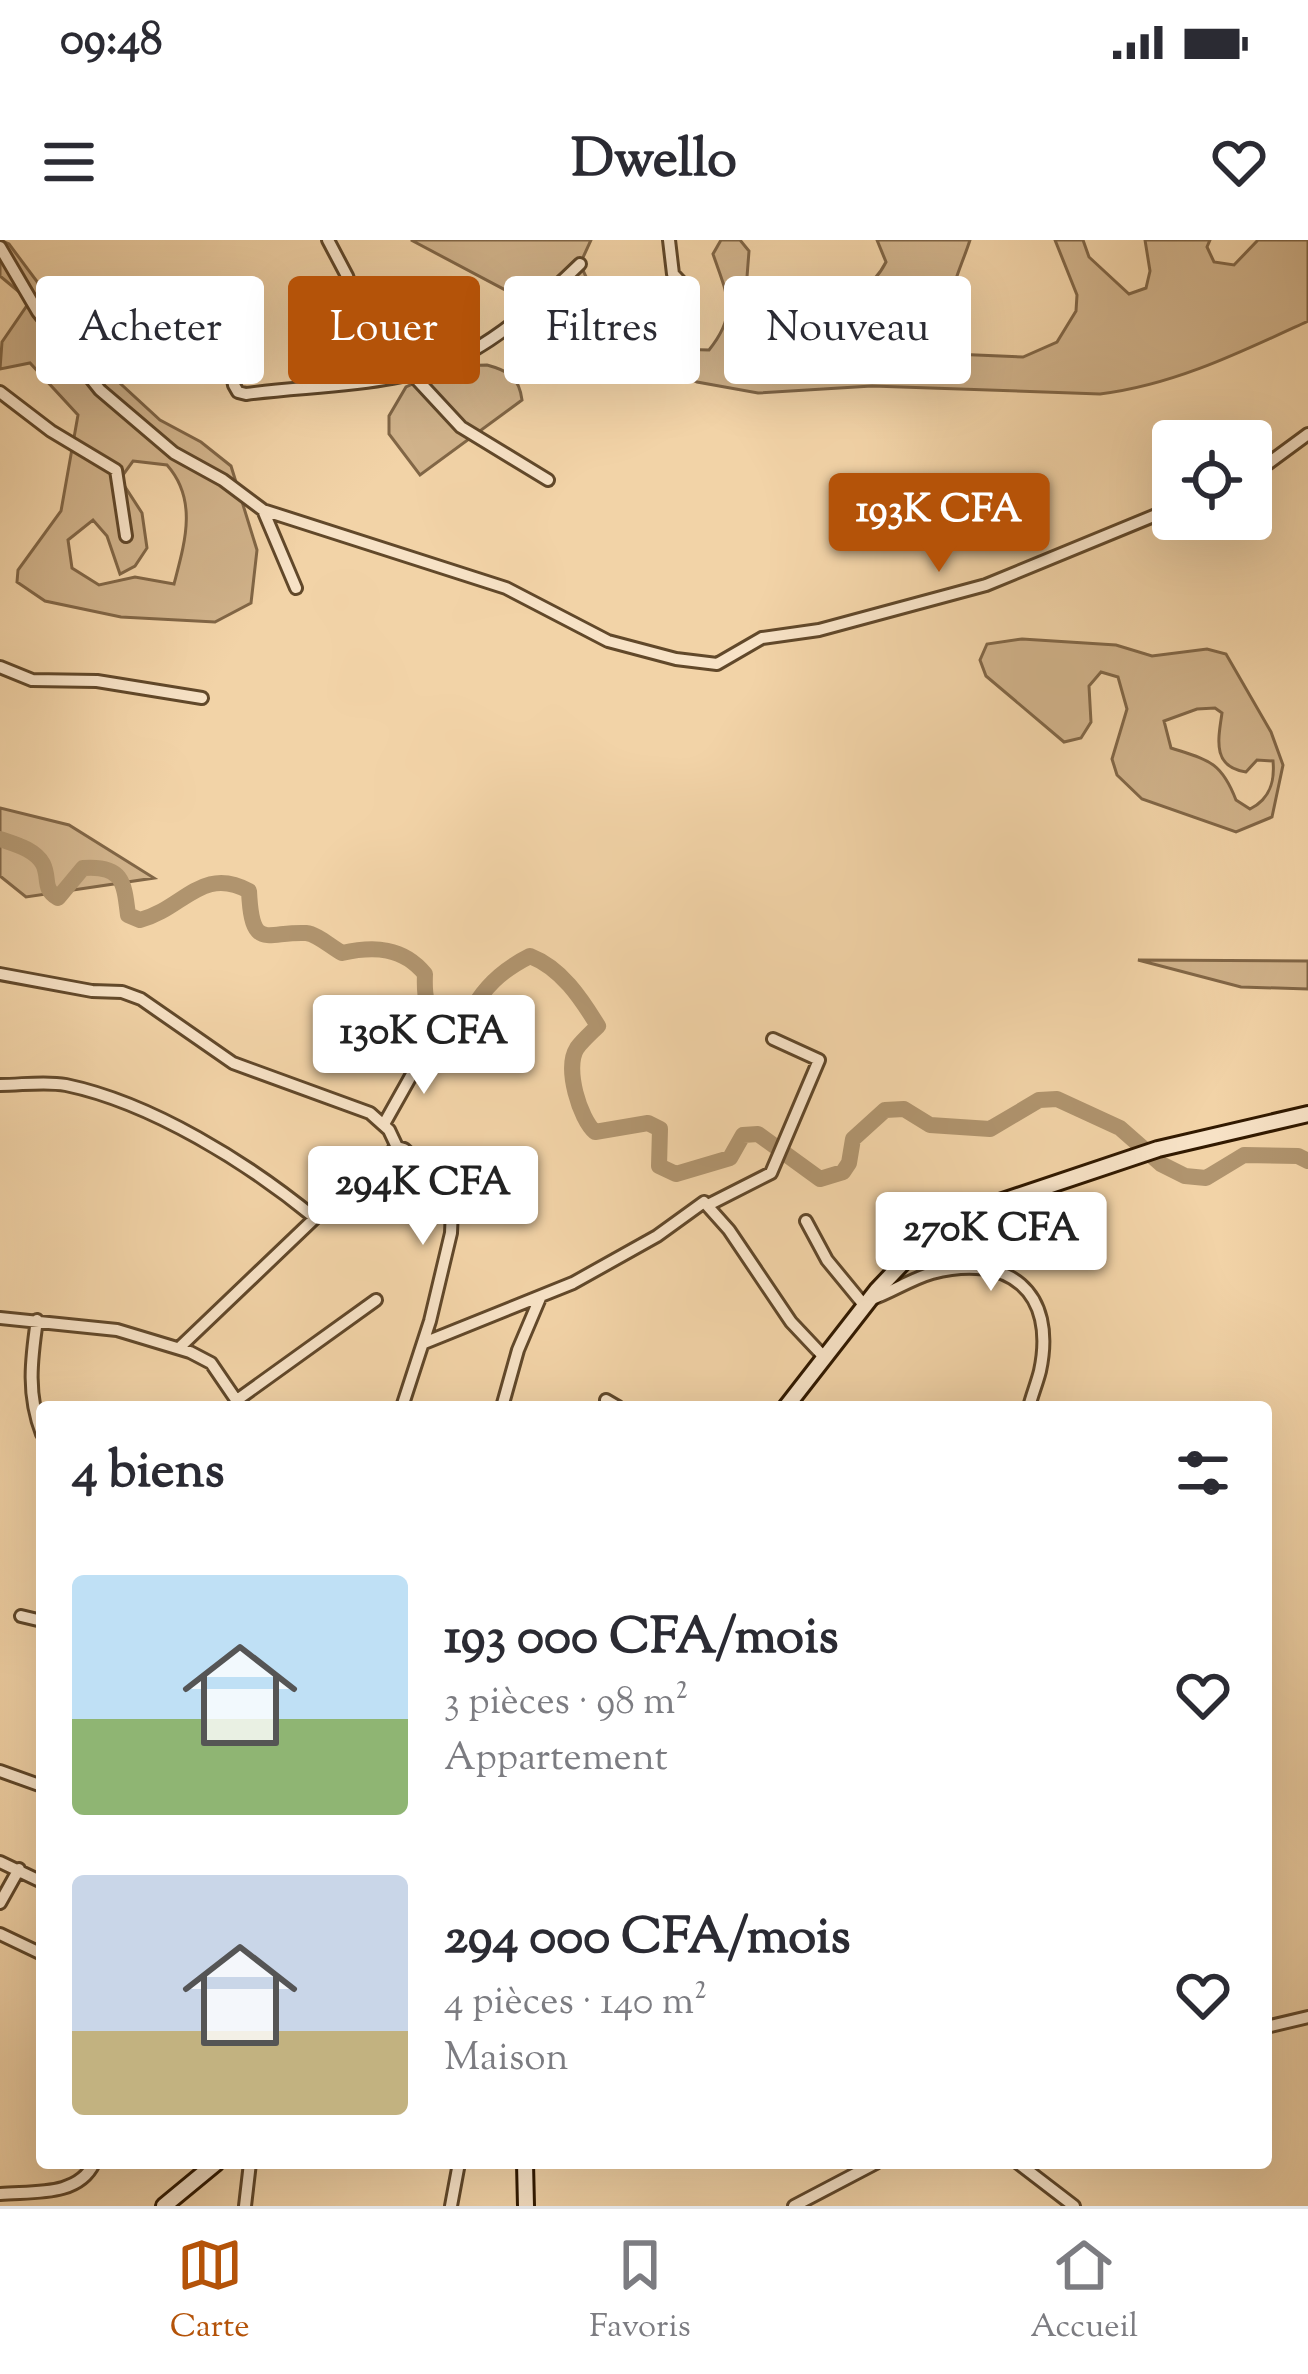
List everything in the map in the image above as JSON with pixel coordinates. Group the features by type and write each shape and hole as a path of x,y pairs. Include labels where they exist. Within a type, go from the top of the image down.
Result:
{"main road":[{"path":"791,1401 866,1302 913,1252 968,1214 1152,1152 1308,1114"},
{"path":"164,2206 209,2169"},
{"path":"526,2169 526,2206"}],"street":[{"path":"328,240 347,276"},
{"path":"669,240 676,276"},
{"path":"0,247 38,313 100,390 174,453 223,480 262,510 506,588 608,641 704,665 728,660 762,638 851,622 986,585 1152,517"},
{"path":"480,345 580,264"},
{"path":"236,384 238,392 246,394 321,384"},
{"path":"421,384 461,427 548,480"},
{"path":"0,392 116,470 126,536"},
{"path":"1272,461 1308,434"},
{"path":"262,510 296,587"},
{"path":"0,667 32,680 97,681 202,698"},
{"path":"0,974 141,999 233,1064 370,1112 384,1124 397,1148"},
{"path":"424,1343 540,1298 620,1258 697,1204 710,1204 771,1173 819,1060 773,1039"},
{"path":"384,1124 425,1051"},
{"path":"0,1084 70,1086 157,1117 238,1162 315,1218"},
{"path":"179,1348 315,1218 397,1148 404,1148 429,1172 452,1210 451,1233 424,1343 404,1401"},
{"path":"710,1204 791,1322 824,1357"},
{"path":"806,1221 827,1260 866,1302 928,1274 953,1269 984,1268 1014,1275 1034,1299 1042,1333 1040,1370 1031,1401"},
{"path":"504,1401 540,1298"},
{"path":"243,1401 376,1300"},
{"path":"0,1318 118,1330 179,1348 211,1363 237,1401"},
{"path":"36,1415 31,1400 37,1320"},
{"path":"20,1616 36,1620"},
{"path":"0,1771 36,1784"},
{"path":"0,1862 36,1879"},
{"path":"0,1903 19,1869"},
{"path":"0,1934 36,1951"},
{"path":"1272,2026 1308,2017"},
{"path":"0,2194 64,2188 79,2183 90,2169"},
{"path":"245,2206 249,2169"},
{"path":"451,2206 458,2169"},
{"path":"794,2206 865,2169"},
{"path":"1026,2169 1074,2206"}],"shaded area":[{"path":"0,240 9,244 36,280 36,370 30,363 0,369 2,342 30,301 0,276"},
{"path":"411,240 591,240 580,264 586,276 504,276 504,289"},
{"path":"721,240 740,240 749,251 747,276 724,276 724,287 713,254"},
{"path":"877,240 970,240 957,276 877,276 886,262"},
{"path":"1055,240 1083,240 1089,257 1129,294 1146,288 1150,271 1145,240 1210,240 1207,247 1214,262 1234,265 1258,240 1308,240 1308,321 1181,375 1100,394 872,386 758,393 700,383 700,350 709,350 724,325 724,384 971,384 971,355 1023,357 1057,342 1076,311 1077,295"},
{"path":"480,365 504,372 504,384 517,384 522,400 420,475 389,434 389,416 406,387 480,384"},
{"path":"49,384 121,384 160,420 201,442 231,466 257,550 251,603 215,622 121,617 45,601 17,582 18,570 61,511 78,415","holes":["133,461 167,465 177,478 186,522 174,584 135,577 99,585 72,568 68,540 93,520 107,536 120,574 135,566 147,548 142,513 120,479"]},
{"path":"1022,639 1116,645 1152,656 1207,649 1226,654 1271,732 1283,765 1272,817 1236,832 1142,799 1117,775 1112,759 1127,709 1118,677 1101,672 1089,686 1091,722 1081,738 1064,742 986,676 980,660 987,644","holes":["1215,708 1222,713 1220,751 1227,764 1246,772 1257,760 1273,761 1270,789 1250,809 1236,800 1225,777 1212,764 1171,748 1164,721 1197,709"]},
{"path":"0,808 69,825 154,878 26,897 0,876"},
{"path":"1138,960 1308,961 1308,989 1241,987"}],"waterway":[{"path":"0,839 35,854 45,869 50,891 58,898 83,868 114,873 123,885 128,915 140,920 205,886 233,884 249,891 254,923 264,934 306,933 342,953 377,949 407,958 425,974 427,1001 444,1022 469,1016 487,988 520,961 530,956 541,961 569,985 598,1026 573,1057 576,1093 589,1125 595,1132 648,1123 660,1129 659,1166 676,1174 730,1158 743,1135 758,1134 820,1179 843,1172 853,1139 885,1110 904,1109 930,1125 990,1129 1039,1100 1057,1099 1120,1128 1161,1164 1185,1176 1206,1178 1244,1155 1298,1156 1308,1161"}]}
